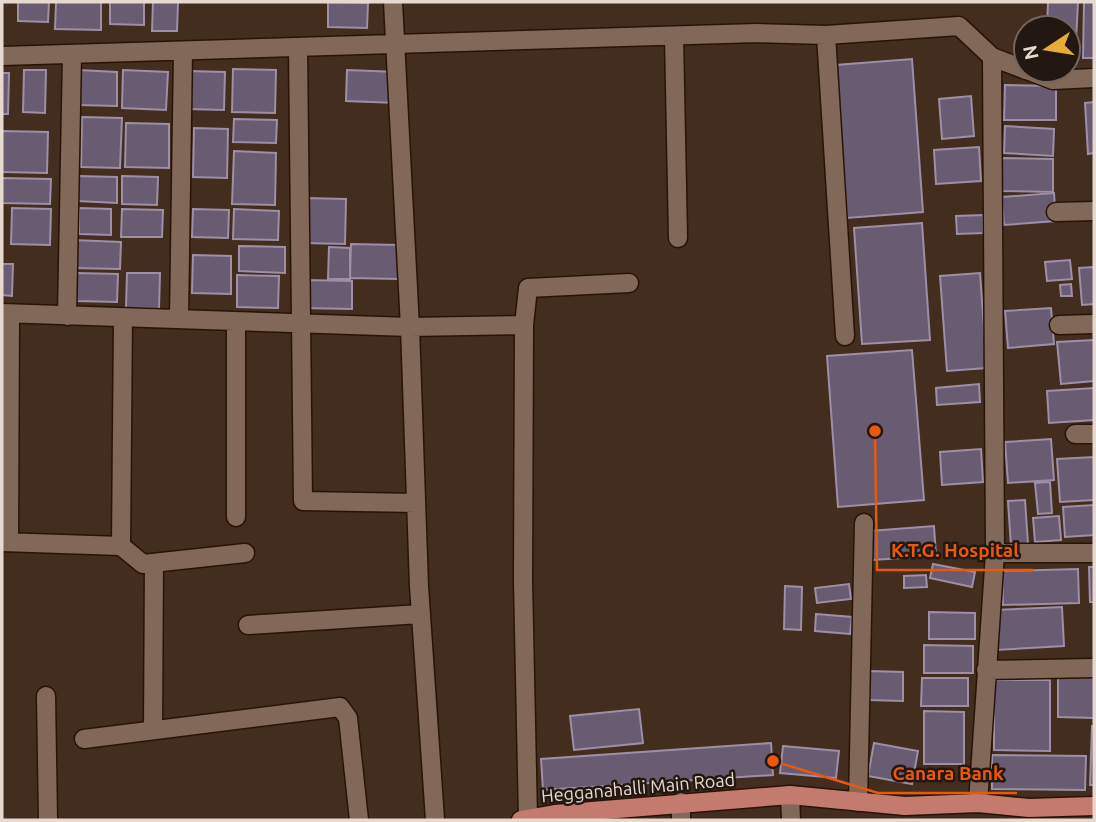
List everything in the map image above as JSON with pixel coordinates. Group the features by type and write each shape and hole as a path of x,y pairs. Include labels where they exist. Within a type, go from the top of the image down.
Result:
{"main road":[{"name":"Hegganahalli Main Road","path":"524,819 681,811 790,795 858,802 906,813 978,803 1029,814 1094,806"}],"street":[{"path":"393,2 410,327 420,614 435,820"},
{"path":"2,55 757,33 826,35 960,26 992,57 1012,65"},
{"path":"826,35 845,336"},
{"path":"674,36 678,238"},
{"path":"298,48 303,501 416,503"},
{"path":"179,320 183,51"},
{"path":"67,316 72,54"},
{"path":"978,803 995,553 992,57"},
{"path":"1056,212 1094,211"},
{"path":"524,819 524,325 528,288 629,283"},
{"path":"245,553 143,564 121,546 5,542 6,314 410,327 524,325"},
{"path":"121,546 123,317"},
{"path":"236,322 236,517"},
{"path":"1059,325 1094,324"},
{"path":"1075,435 1094,434"},
{"path":"858,802 863,523"},
{"path":"995,553 1094,553"},
{"path":"153,730 154,562"},
{"path":"248,625 420,614"},
{"path":"986,670 1094,668"},
{"path":"46,696 48,820"},
{"path":"84,739 340,707 348,718 359,820"},
{"path":"790,795 791,820"}],"building":[{"path":"18,2 49,2 48,22 18,21"},
{"path":"56,2 101,2 101,30 55,29"},
{"path":"110,2 144,2 144,25 110,24"},
{"path":"153,2 178,2 177,31 152,31"},
{"path":"328,2 368,3 367,28 328,27"},
{"path":"1048,2 1078,2 1077,14 1048,14"},
{"path":"1084,2 1094,2 1094,58 1083,58"},
{"path":"912,59 923,212 847,218 836,65"},
{"path":"233,69 276,70 275,113 232,112"},
{"path":"24,70 46,70 45,113 23,112"},
{"path":"78,70 117,72 117,106 78,105"},
{"path":"123,70 168,72 166,110 122,108"},
{"path":"347,70 397,72 396,103 346,101"},
{"path":"189,71 225,72 224,110 188,109"},
{"path":"2,73 9,73 8,114 2,114"},
{"path":"1005,85 1056,86 1056,120 1004,120"},
{"path":"971,96 974,136 942,139 939,99"},
{"path":"1094,102 1094,153 1088,154 1085,103"},
{"path":"82,117 122,118 120,168 81,167"},
{"path":"234,119 277,120 276,143 233,142"},
{"path":"126,123 169,124 169,168 125,167"},
{"path":"1005,126 1054,129 1053,156 1004,153"},
{"path":"194,128 228,129 227,178 193,177"},
{"path":"2,131 48,132 47,173 2,172"},
{"path":"979,147 981,181 936,184 934,150"},
{"path":"234,151 276,153 275,205 232,204"},
{"path":"1000,158 1053,159 1053,192 1000,191"},
{"path":"78,176 117,177 117,203 77,201"},
{"path":"122,176 158,177 157,205 122,204"},
{"path":"2,178 51,179 50,204 2,203"},
{"path":"1054,193 1056,221 1004,225 1002,197"},
{"path":"305,198 346,199 345,244 304,243"},
{"path":"12,208 51,209 50,245 11,244"},
{"path":"79,208 111,209 111,235 79,234"},
{"path":"122,209 163,210 162,237 121,237"},
{"path":"193,209 229,210 228,238 192,237"},
{"path":"234,209 279,211 278,240 233,239"},
{"path":"983,215 983,233 957,234 956,216"},
{"path":"922,223 930,340 862,344 854,228"},
{"path":"73,240 121,242 120,269 72,268"},
{"path":"351,244 399,245 398,279 350,278"},
{"path":"239,246 285,247 285,273 239,271"},
{"path":"329,247 350,248 350,279 328,279"},
{"path":"193,255 231,256 231,294 192,293"},
{"path":"1070,260 1072,279 1047,281 1045,262"},
{"path":"2,264 13,264 12,296 2,295"},
{"path":"1094,267 1094,304 1082,305 1079,268"},
{"path":"77,273 118,274 117,302 76,301"},
{"path":"127,273 160,273 159,309 126,308"},
{"path":"980,273 987,368 947,371 940,276"},
{"path":"237,275 279,276 278,308 237,307"},
{"path":"303,280 352,281 352,309 302,308"},
{"path":"1071,284 1072,296 1061,296 1060,285"},
{"path":"1051,308 1054,344 1008,348 1005,311"},
{"path":"1094,340 1094,381 1061,384 1057,342"},
{"path":"912,350 924,500 838,507 827,356"},
{"path":"979,384 980,402 937,405 936,388"},
{"path":"1094,388 1094,420 1049,423 1047,391"},
{"path":"1051,439 1054,480 1008,483 1005,442"},
{"path":"981,449 983,482 942,485 940,452"},
{"path":"1094,457 1094,500 1060,502 1057,459"},
{"path":"1050,482 1052,513 1038,514 1035,483"},
{"path":"1025,500 1028,544 1011,546 1008,501"},
{"path":"1094,505 1094,535 1065,537 1063,507"},
{"path":"1059,516 1061,540 1035,542 1033,518"},
{"path":"934,526 936,556 872,560 870,531"},
{"path":"933,564 975,572 972,587 930,578"},
{"path":"1089,567 1094,567 1094,602 1090,602"},
{"path":"1078,569 1079,603 1003,605 1002,571"},
{"path":"926,575 927,587 904,588 904,576"},
{"path":"849,584 851,599 817,603 815,588"},
{"path":"785,586 802,587 801,630 784,629"},
{"path":"1062,607 1064,646 996,650 994,610"},
{"path":"929,612 975,613 975,639 929,639"},
{"path":"816,614 852,617 850,634 815,631"},
{"path":"924,645 973,646 973,673 924,673"},
{"path":"870,671 903,672 903,701 869,700"},
{"path":"1058,674 1094,675 1094,718 1058,717"},
{"path":"922,678 968,678 968,706 921,706"},
{"path":"994,680 1050,680 1050,751 994,750"},
{"path":"639,709 643,743 574,750 570,716"},
{"path":"924,711 964,712 964,764 924,764"},
{"path":"1092,726 1094,785 1090,785"},
{"path":"771,743 773,775 543,790 541,759"},
{"path":"874,743 918,751 912,784 868,776"},
{"path":"783,746 839,751 836,778 780,773"},
{"path":"992,755 1086,756 1085,790 992,789"}],"place":[{"name":"K.T.G. Hospital","path":"875,431"},
{"name":"Canara Bank","path":"773,761"}]}
